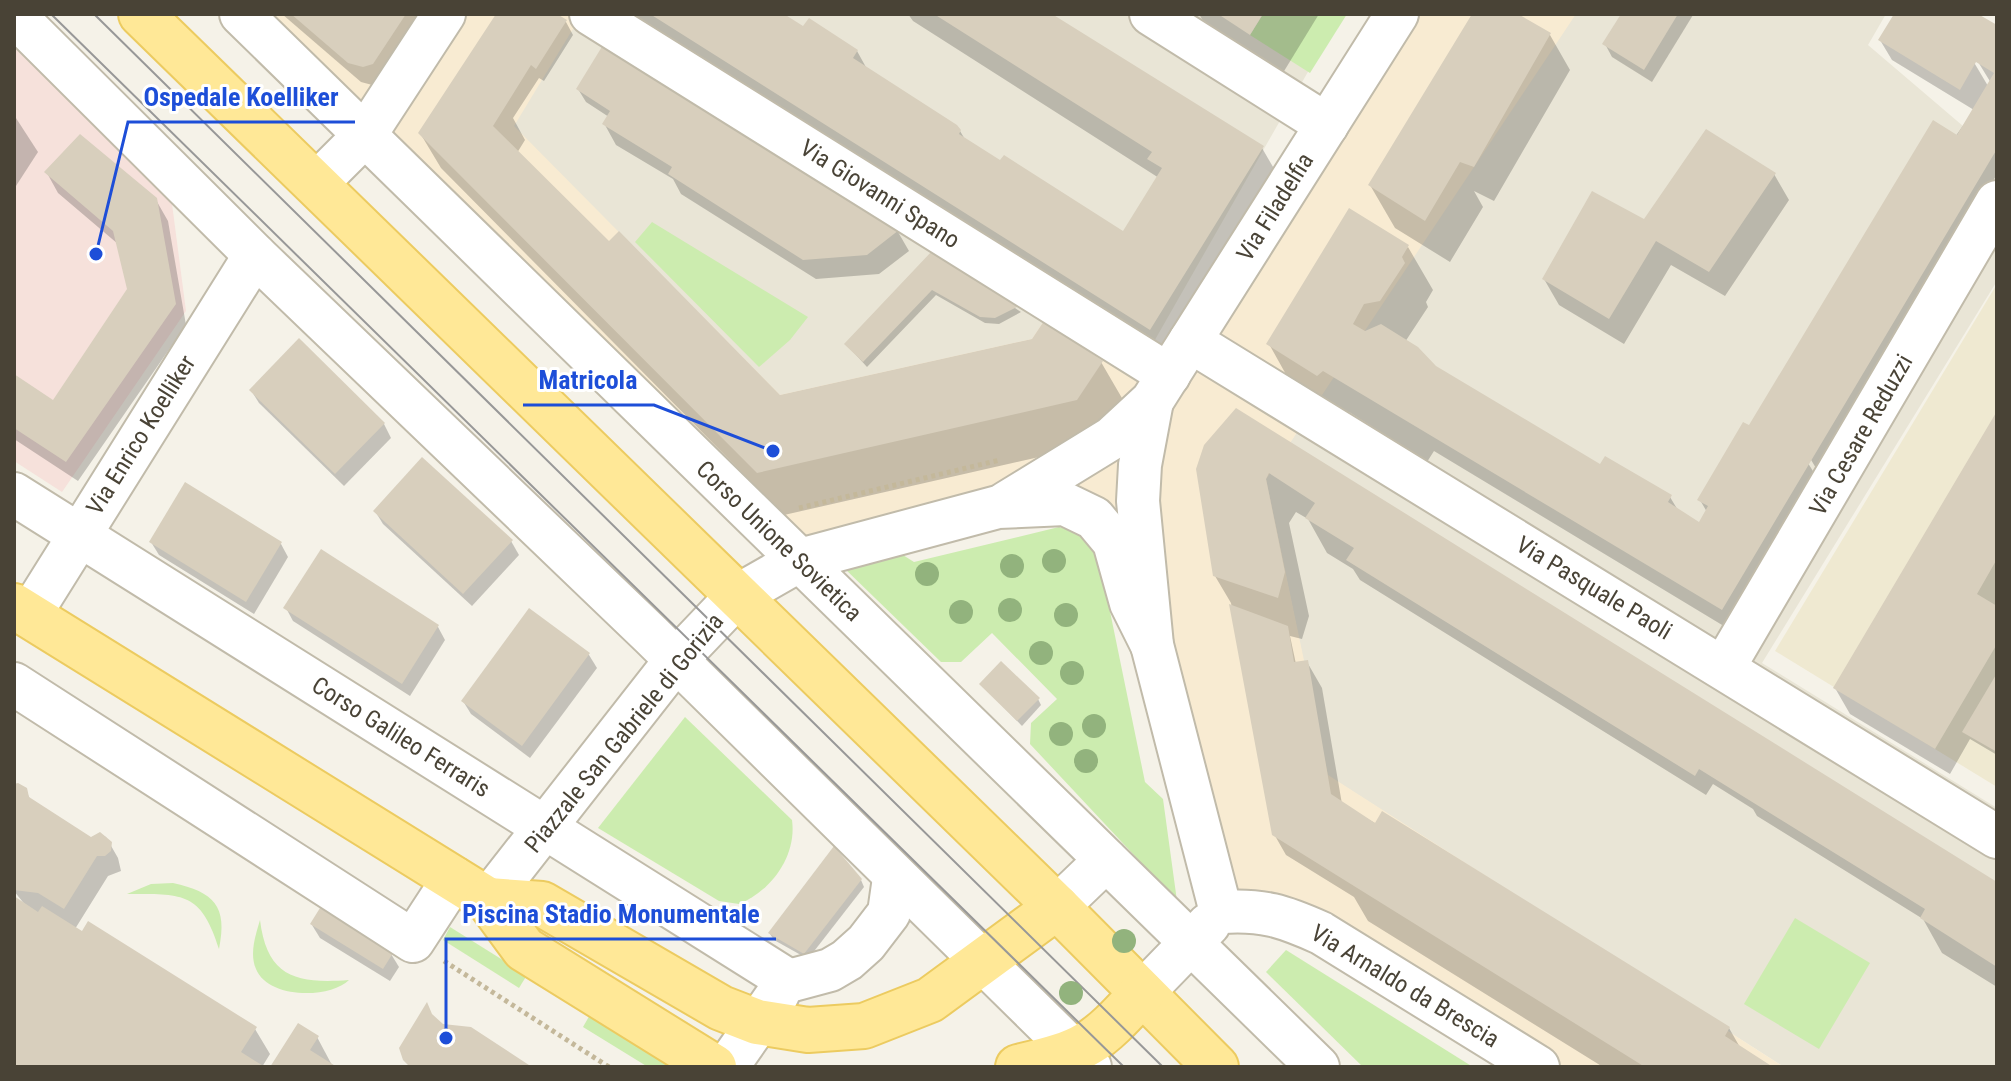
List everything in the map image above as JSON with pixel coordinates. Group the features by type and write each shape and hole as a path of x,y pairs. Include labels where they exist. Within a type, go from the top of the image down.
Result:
{"main road":[{"path":"141,14 1057,907 1216,1067"},
{"path":"21,611 471,889 524,949 714,1067"},
{"path":"471,889 542,904 721,1008 757,1022 808,1030 864,1026 930,1000 1057,907"},
{"path":"1018,1067 1083,1060 1097,1040 1142,993"}],"street":[{"name":"Corso Unione Sovietica","path":"241,14 1318,1067"},
{"path":"316,184 365,135 444,14"},
{"name":"Via Giovanni Spano","path":"591,14 1170,372"},
{"path":"1151,14 1327,125"},
{"name":"Via Filadelfia","path":"1170,372 1397,14"},
{"path":"14,15 255,255 676,660 894,878 1083,1060"},
{"name":"Via Cesare Reduzzi","path":"1724,667 1997,202"},
{"name":"Via Enrico Koelliker","path":"21,611 79,534 255,255"},
{"name":"Piazzale San Gabriele di Gorizia","path":"998,507 1112,438 1170,372"},
{"name":"Piazzale San Gabriele di Gorizia","path":"1170,372 1140,465 1138,501 1152,645 1221,912"},
{"name":"Via Pasquale Paoli","path":"1170,372 1724,667 1997,837"},
{"name":"Corso Galileo Ferraris","path":"14,494 789,981"},
{"name":"Piazzale San Gabriele di Gorizia","path":"413,941 544,827 676,660 737,596 800,560 998,507 1065,504 1094,518 1114,542 1131,603 1152,645"},
{"path":"14,684 413,941"},
{"path":"1057,907 1106,860"},
{"path":"727,1067 789,981 830,970 866,943 889,913 894,878"},
{"name":"Via Arnaldo da Brescia","path":"1221,912 1255,909 1285,917 1321,933 1538,1067"},
{"path":"1142,993 1221,912"}],"path":[{"path":"756,518 1015,457"},
{"path":"413,941 609,1067"}],"shaded area":[{"path":"265,14 582,14 514,126 780,395 1032,339 1044,321 1159,389 1397,14 1576,14 1266,479 1328,775 1784,1067 1538,1067 1321,933 1221,912 1152,645 1065,504 800,560"},
{"path":"565,14 1341,14 1144,359 1032,339 780,395 493,126"},
{"path":"1572,14 1886,14 1868,45 1997,155 1997,281 1762,663 1997,808 1997,1067 1784,1067 1327,775 1266,479"},
{"path":"14,44 171,196 186,311 62,492 14,461"},
{"path":"1997,284 1997,787 1775,651"}],"green space":[{"path":"1263,14 1347,14 1310,73 1250,35"},
{"path":"652,222 808,317 790,340 759,367 635,242"},
{"path":"1059,527 1082,534 1098,553 1145,782 1163,799 1177,901 1030,744 1031,723 1057,699 992,633 961,662 941,662 843,567 895,550 914,562"},
{"path":"685,717 792,820 790,846 779,871 761,890 739,904 719,901 598,828"},
{"path":"173,883 199,891 215,903 221,922 219,949 205,916 188,900 176,896 127,894 151,884"},
{"path":"1795,918 1870,963 1819,1049 1744,1004"},
{"path":"260,920 269,954 287,973 314,980 349,980 328,991 314,993 286,991 273,986 263,979 254,963 254,944"},
{"path":"450,927 527,975 519,988 443,940"},
{"path":"1286,950 1473,1067 1363,1067 1266,972"},
{"path":"591,1013 676,1067 648,1067 583,1027"}],"building":[{"path":"291,14 406,14 373,64 363,67 348,63"},
{"path":"496,14 557,14 567,20 536,69 531,65 493,126 609,241 619,231 780,395 1032,339 1044,321 1103,361 1077,400 757,473 418,133"},
{"path":"650,14 784,14 803,26 809,18 858,50 853,58 957,125 961,130 959,134 1000,160 1004,155 1123,231 1162,168 1147,159 1152,152 934,14 1052,14 1264,146 1150,330"},
{"path":"1218,14 1263,14 1250,35"},
{"path":"1472,14 1518,14 1551,33 1474,167 1460,162 1425,221 1368,185"},
{"path":"1621,14 1678,14 1644,70 1602,44"},
{"path":"1894,14 1978,14 1997,25 1997,149 1722,610 1323,371 1317,376 1266,344 1349,208 1409,245 1402,257 1405,263 1380,301 1364,304 1353,324 1365,331 1381,324 1418,347 1436,366 1600,464 1605,456 1672,495 1668,502 1699,522 1708,506 1697,500 1743,422 1749,425 1933,120 1957,135 1994,73 1976,62 1960,90 1878,40"},
{"path":"603,45 899,230 867,255 803,260 668,174 672,167 602,124 610,111 576,89"},
{"path":"1706,129 1776,173 1709,272 1656,241 1609,319 1542,279 1592,191 1644,219"},
{"path":"80,134 157,198 176,304 66,462 14,428 14,374 53,400 127,289 113,231 44,172"},
{"path":"932,251 1019,306 995,318 980,317 932,290 863,362 844,344"},
{"path":"299,338 385,423 335,474 249,390"},
{"path":"1236,408 1997,882 1997,967 1920,918 1925,909 1699,769 1695,776 1346,560 1354,548 1305,518 1315,503 1269,473 1266,479 1285,572 1278,598 1213,576 1196,469 1204,445"},
{"path":"1997,411 1997,559 1977,594 1997,606 1997,644 1935,749 1833,688"},
{"path":"422,457 513,540 463,594 373,511"},
{"path":"185,482 282,542 246,602 149,542"},
{"path":"321,549 439,625 402,684 283,608"},
{"path":"1229,604 1288,626 1294,662 1308,660 1331,794 1375,823 1382,811 1730,1027 1725,1036 1773,1067 1645,1067 1272,835"},
{"path":"529,608 590,653 522,746 461,701"},
{"path":"1001,661 1040,698 1017,721 979,684"},
{"path":"1997,673 1997,752 1962,732"},
{"path":"14,784 27,788 29,797 91,837 100,832 112,842 111,851 105,856 97,856 64,909 38,893 14,890"},
{"path":"834,846 862,879 804,954 768,933"},
{"path":"14,896 38,912 42,906 82,931 88,921 257,1027 241,1052 265,1067 14,1067"},
{"path":"320,908 393,953 383,969 310,924"},
{"path":"427,1002 432,1014 443,1024 471,1027 532,1067 410,1067 403,1060 399,1048"},
{"path":"298,1023 319,1036 310,1050 337,1067 270,1067"}],"tram line":[{"path":"51,14 1124,1067"},
{"path":"94,14 1163,1067"}],"place":[{"name":"Ospedale Koelliker","path":"96,254"},
{"name":"Matricola","path":"773,451"},
{"name":"Piscina Stadio Monumentale","path":"446,1038"}]}
